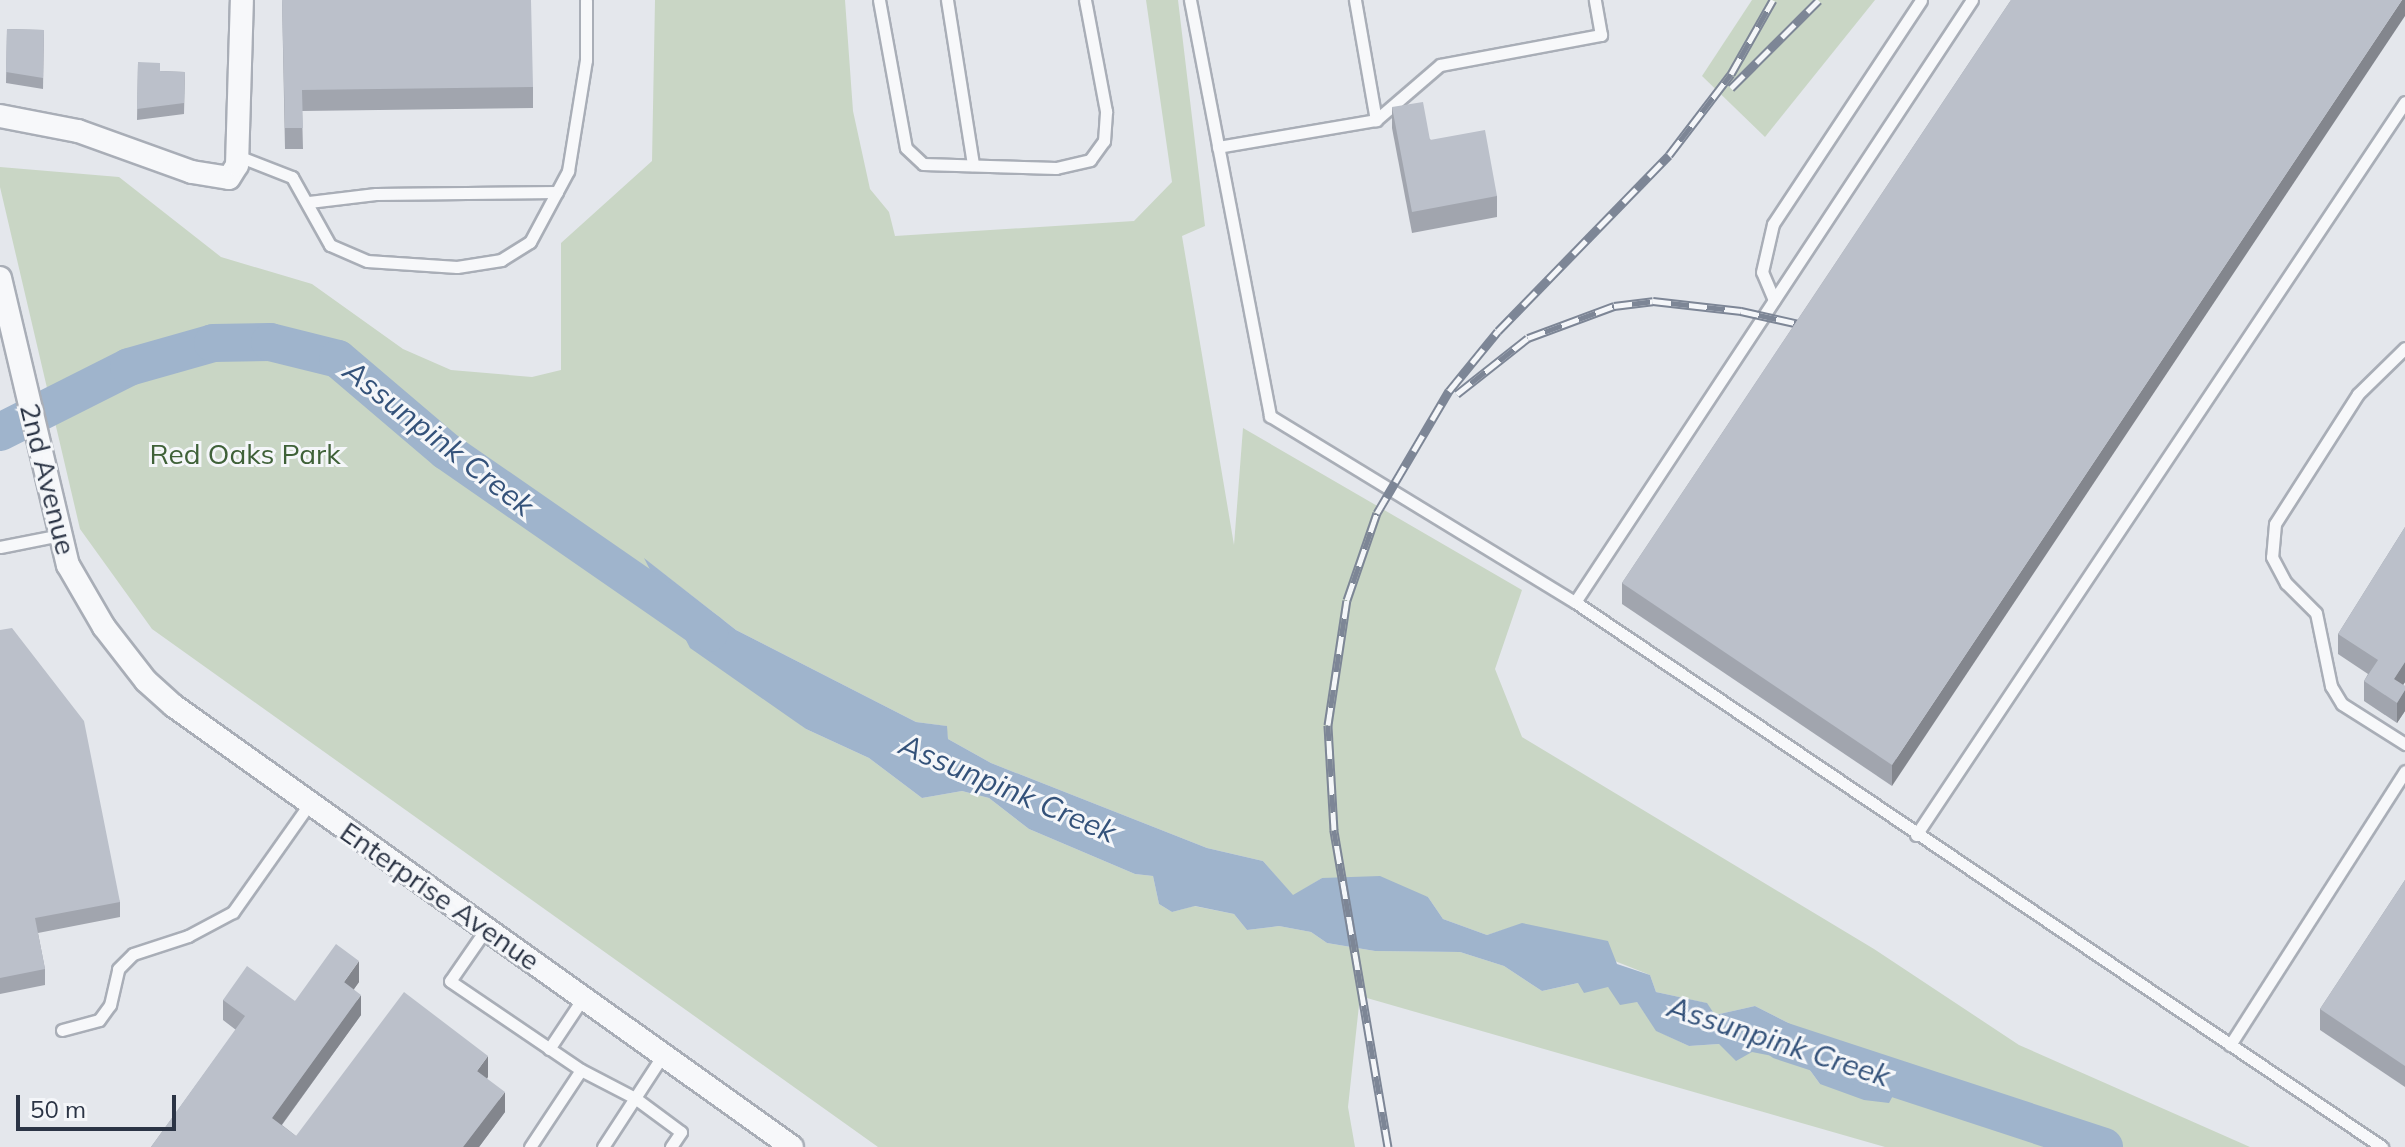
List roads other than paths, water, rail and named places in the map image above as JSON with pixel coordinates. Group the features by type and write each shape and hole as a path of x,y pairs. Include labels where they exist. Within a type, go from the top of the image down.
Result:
{"street":[{"path":"0,116 78,131 213,178 235,174 242,0"},
{"name":"2nd Avenue","path":"0,278 68,565 104,627"},
{"name":"Enterprise Avenue","path":"104,627 146,681 174,706 792,1147"}],"lane":[{"path":"238,156 292,177 309,202 330,245 367,261 457,267 501,260 530,242 568,171 586,60 586,0"},
{"path":"879,0 906,148 923,164 1056,168 1090,160 1104,141 1106,111 1085,0"},
{"path":"947,0 973,165"},
{"path":"1190,0 1270,416 1575,602 2382,1147"},
{"path":"1355,0 1376,120"},
{"path":"1218,147 1376,120 1440,65 1601,35 1595,0"},
{"path":"1774,300 1762,272 1773,224 1921,0"},
{"path":"1575,602 1972,0"},
{"path":"1916,835 2405,102"},
{"path":"309,202 376,194 557,192"},
{"path":"2405,348 2358,394 2275,524 2272,557 2286,583 2316,613 2331,686 2342,704 2405,744"},
{"path":"0,547 60,535"},
{"path":"2230,1045 2405,771"},
{"path":"62,1030 99,1020 110,1005 118,969 133,954 188,936 233,912 310,803"},
{"path":"486,929 450,981 581,1070 635,1098 681,1132 671,1147"},
{"path":"549,1049 583,998"},
{"path":"603,1147 663,1055"},
{"path":"530,1147 581,1070"}],"water":[{"path":"644,558 736,630 916,722 947,726 948,739 991,763 1207,848 1263,861 1293,895 1322,878 1380,876 1428,897 1443,919 1487,935 1522,923 1608,941 1617,964 1650,975 1656,992 1707,1003 1715,1015 1755,1006 1814,1036 1838,1068 1897,1088 1889,1103 1864,1100 1820,1084 1804,1062 1752,1052 1736,1061 1719,1044 1689,1046 1656,1031 1637,1002 1620,1005 1608,987 1584,993 1578,983 1542,991 1504,966 1460,952 1375,951 1327,943 1311,932 1279,926 1247,930 1234,914 1195,906 1172,912 1159,904 1153,876 1135,874 1029,829 989,798 962,791 922,798 869,758 806,729 690,648"}],"waterway":[{"name":"Assunpink Creek","path":"0,432 129,367 213,343 270,342 338,359 446,451 709,633"},
{"name":"Assunpink Creek","path":"1782,1041 2104,1147"}],"railway":[{"path":"1388,1147 1334,830 1328,725 1347,600 1377,513 1449,391 1498,331 1669,155 1731,74 1773,0"},
{"path":"1731,88 1819,0"},
{"path":"1457,394 1528,338 1614,306 1653,301 1741,311 1808,326"}],"park label":[{"name":"Red Oaks Park","path":"245,454"}]}
